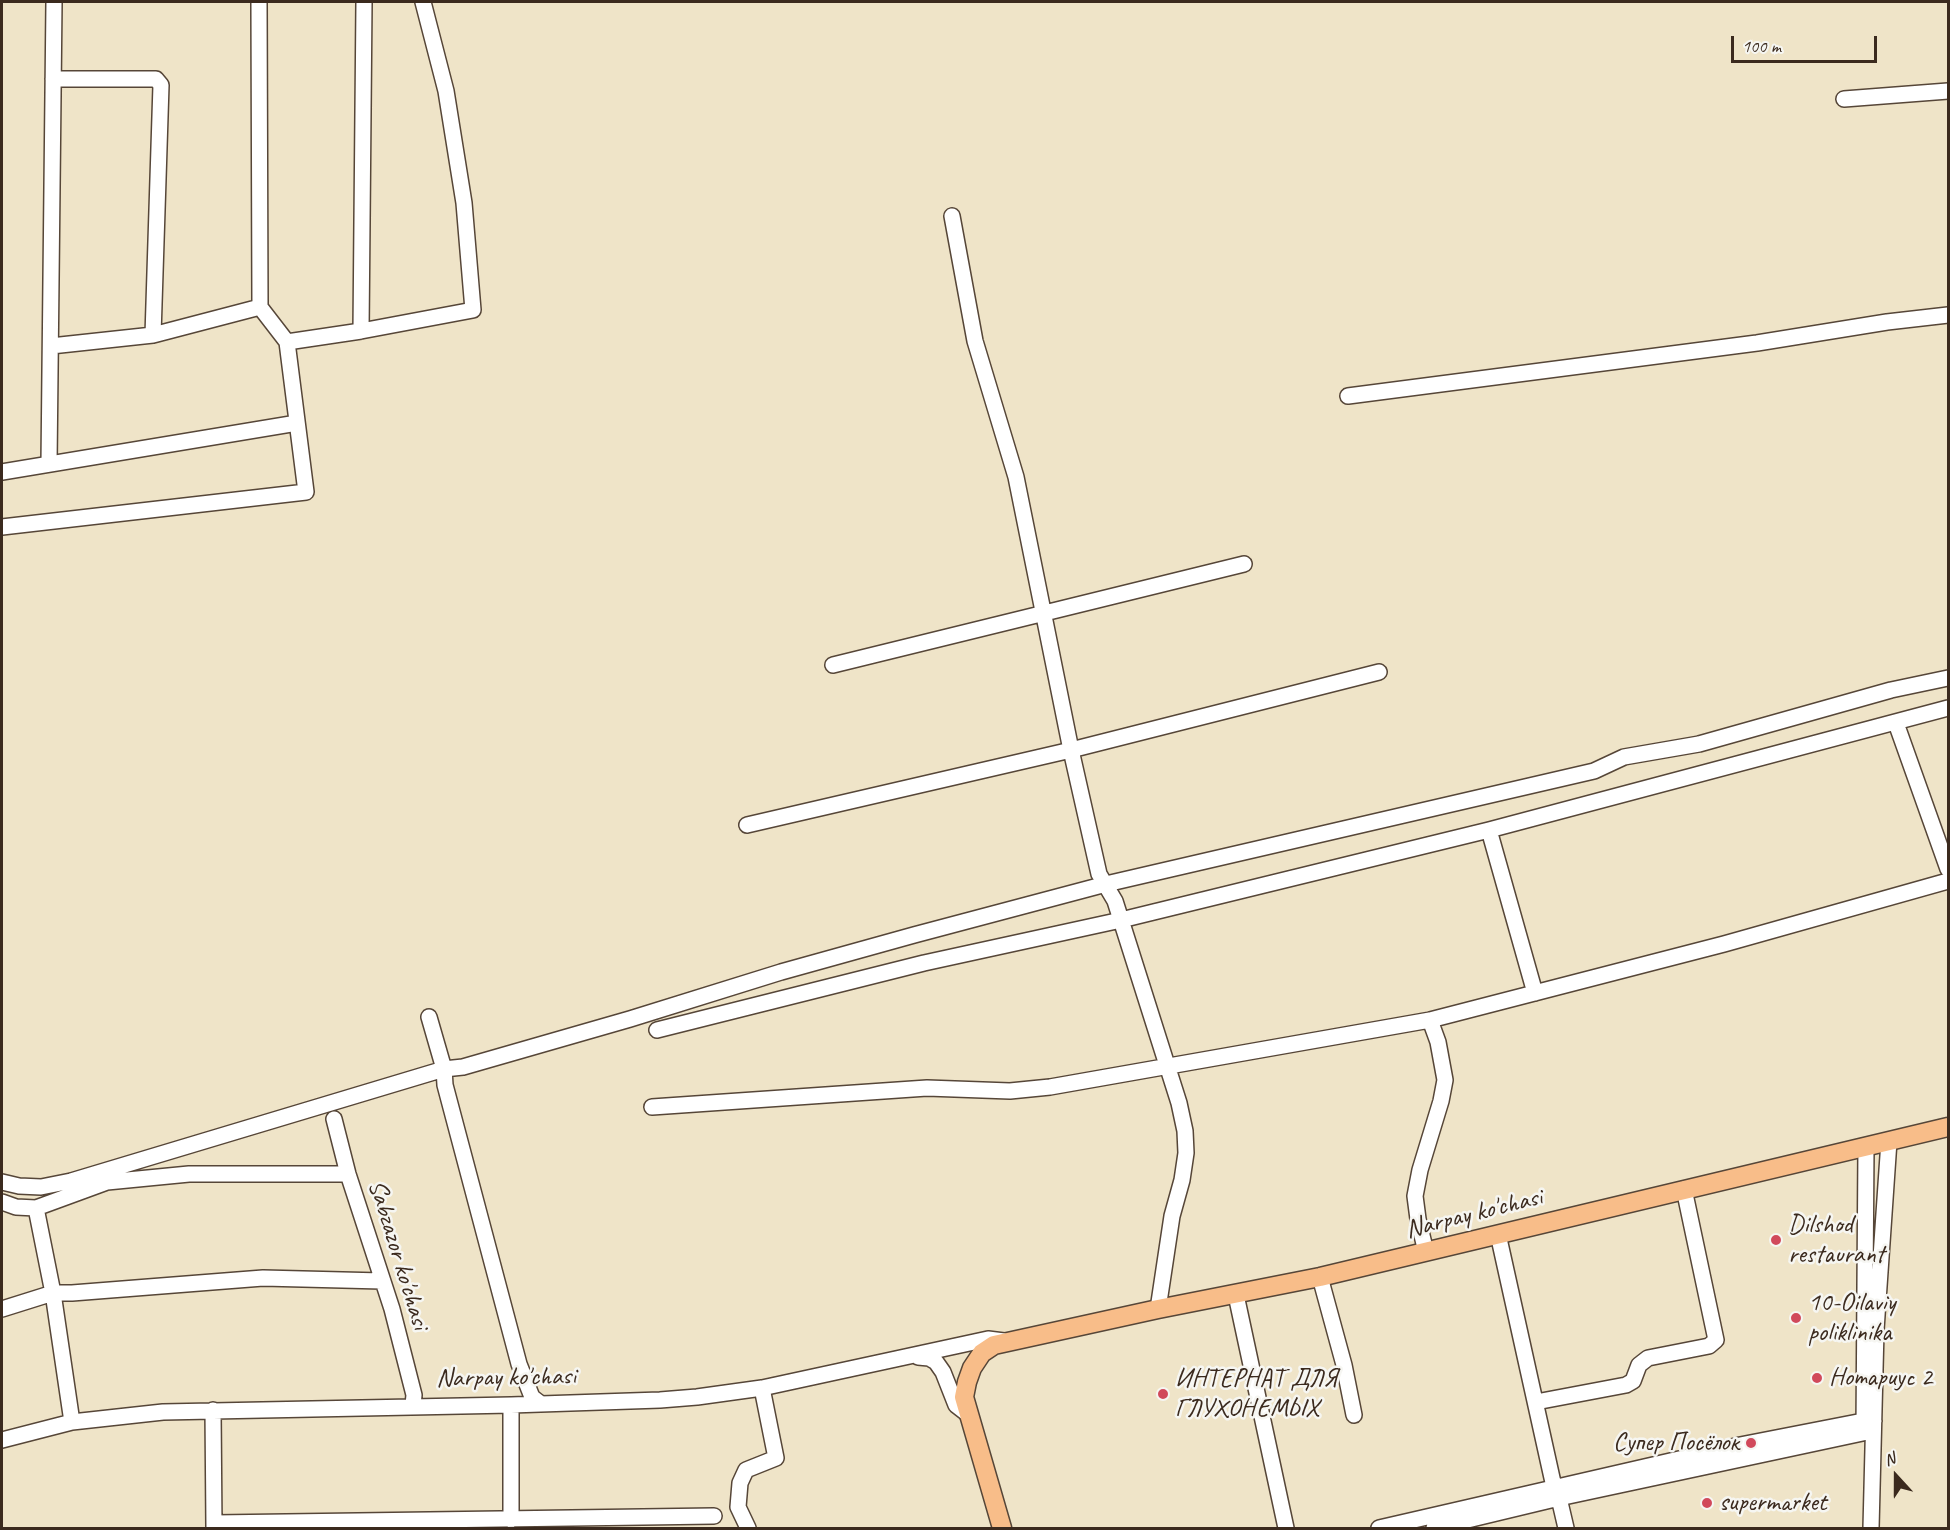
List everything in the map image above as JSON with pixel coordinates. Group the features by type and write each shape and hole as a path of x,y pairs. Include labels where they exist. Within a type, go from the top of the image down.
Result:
{"main road":[{"name":"Narpay ko'chasi","path":"969,1415 964,1397 972,1368 982,1353 994,1345 1320,1277 1948,1126"},
{"path":"969,1415 1002,1528"}],"street":[{"path":"49,464 54,2"},
{"path":"2,527 306,492 287,342 260,307 259,2"},
{"path":"361,332 364,2"},
{"path":"287,342 361,332 473,310 464,203 446,91 423,2"},
{"path":"53,79 156,79 160,85 153,335"},
{"path":"1844,99 1948,91"},
{"path":"952,216 975,340 1016,477 1071,750 1099,874 1115,901 1179,1103 1185,1131 1186,1153 1182,1180 1172,1216 1158,1309"},
{"path":"51,346 153,335 260,307"},
{"path":"1348,396 1757,343 1887,322 1948,315"},
{"path":"2,472 297,423"},
{"path":"833,664 1244,564"},
{"path":"747,825 1071,750 1379,672"},
{"path":"2,1182 19,1186 42,1187 71,1181 444,1069 463,1067 630,1019 781,972 1106,884 1593,771 1624,757 1699,744 1891,690 1948,678"},
{"path":"657,1030 924,963 1121,920 1489,830 1948,708"},
{"path":"1896,723 1948,869"},
{"path":"1489,830 1534,993"},
{"path":"652,1107 927,1088 1010,1091 1050,1087 1430,1020 1724,944 1948,881"},
{"path":"429,1017 519,1364 532,1397 541,1404"},
{"path":"1426,1252 1415,1196 1445,1080 1438,1042 1430,1020"},
{"name":"Sabzazor ko'chasi","path":"334,1119 348,1174 392,1309 414,1395 413,1406"},
{"path":"1869,1430 1889,1141"},
{"path":"1866,1146 1871,1528"},
{"path":"2,1202 16,1207 36,1208 107,1182 189,1174 348,1174"},
{"path":"1536,1402 1626,1385 1633,1381 1639,1365 1648,1358 1709,1346 1716,1340 1684,1190"},
{"path":"36,1208 53,1293 72,1422"},
{"path":"1498,1234 1556,1493 1566,1528"},
{"path":"1320,1277 1344,1365 1354,1415"},
{"path":"2,1309 53,1293 263,1278 382,1281"},
{"path":"1236,1295 1286,1528"},
{"name":"Narpay ko'chasi","path":"2,1440 72,1422 163,1412 660,1400 762,1388 988,1339 1009,1342"},
{"path":"906,1357 929,1358 936,1362 943,1372 956,1405 969,1415"},
{"path":"748,1528 738,1507 740,1483 746,1470 776,1458 762,1388"},
{"path":"510,1520 511,1405"},
{"path":"213,1410 214,1526 456,1524 510,1520 714,1516"},
{"path":"1434,1528 1556,1493 1740,1445 1869,1430"},
{"path":"1379,1528 1556,1493"}],"place":[{"name":"Dilshod restaurant","path":"1776,1240"},
{"name":"10-Oilaviy poliklinika","path":"1796,1318"},
{"name":"Нотариус 2","path":"1817,1378"},
{"name":"ИНТЕРНАТ ДЛЯ ГЛУХОНЕМЫХ","path":"1163,1394"},
{"name":"Супер Посёлок","path":"1751,1443"},
{"name":"supermarket","path":"1707,1503"}]}
